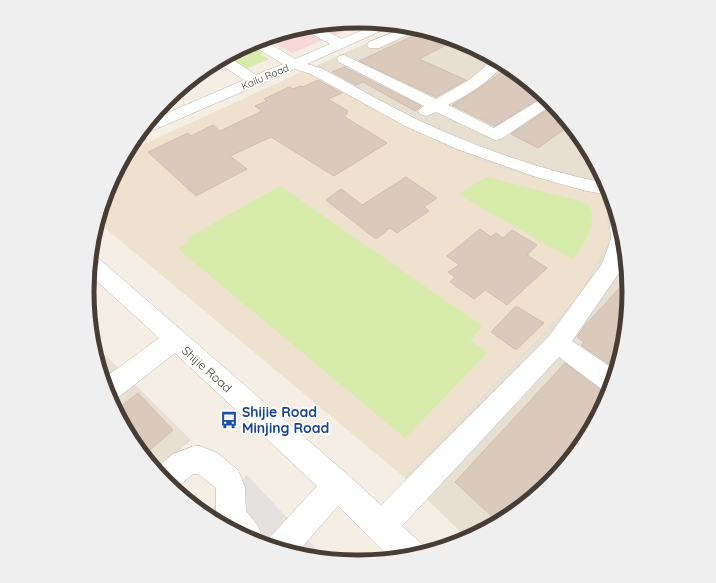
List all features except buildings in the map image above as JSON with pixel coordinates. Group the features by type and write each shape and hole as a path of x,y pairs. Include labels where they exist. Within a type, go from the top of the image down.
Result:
{"street":[{"name":"Kailu Road","path":"156,123 294,64 342,51 379,29"},
{"path":"314,32 342,51 435,106 495,135 543,104"},
{"path":"316,71 342,51 361,51 405,32"},
{"path":"263,46 294,64 316,71 442,137 519,166 600,188"},
{"path":"227,62 255,81"},
{"path":"409,120 478,81 495,66"},
{"path":"381,526 557,343 612,267 618,249"},
{"name":"Shijie Road","path":"96,267 338,485 406,550"},
{"path":"113,387 175,339"},
{"path":"557,343 607,378"},
{"path":"169,475 187,460 194,458 209,463 229,482 231,486 229,509 232,519 238,527"},
{"path":"284,544 338,485"}],"shaded area":[{"path":"351,28 292,53 273,42 324,30"},
{"path":"396,31 426,37 459,48 490,63 504,72 532,93 544,105 577,145 594,175 603,195 498,169 442,145 304,71"},
{"path":"304,71 442,145 498,169 603,195 605,201 609,240 578,296 404,477 103,226 108,207 122,175 138,147"},
{"path":"604,199 613,223 619,257 622,292 619,326 613,360 608,376 594,408 577,438 544,478 532,490 504,511 490,520 462,534 404,477 578,296"},
{"path":"101,351 191,440 161,466 139,438 122,408 108,376"},
{"path":"247,475 320,552 290,546 257,535 226,520 210,510"}],"green space":[{"path":"258,48 266,51 260,55 269,59 246,69 232,60"},
{"path":"487,177 576,200 589,205 592,220 591,227 585,241 573,260 458,194"},
{"path":"280,186 482,326 470,340 487,353 405,438 178,249 190,241 186,239"}],"place":[{"name":"Shijie Road Minjing Road","path":"229,420"}]}
